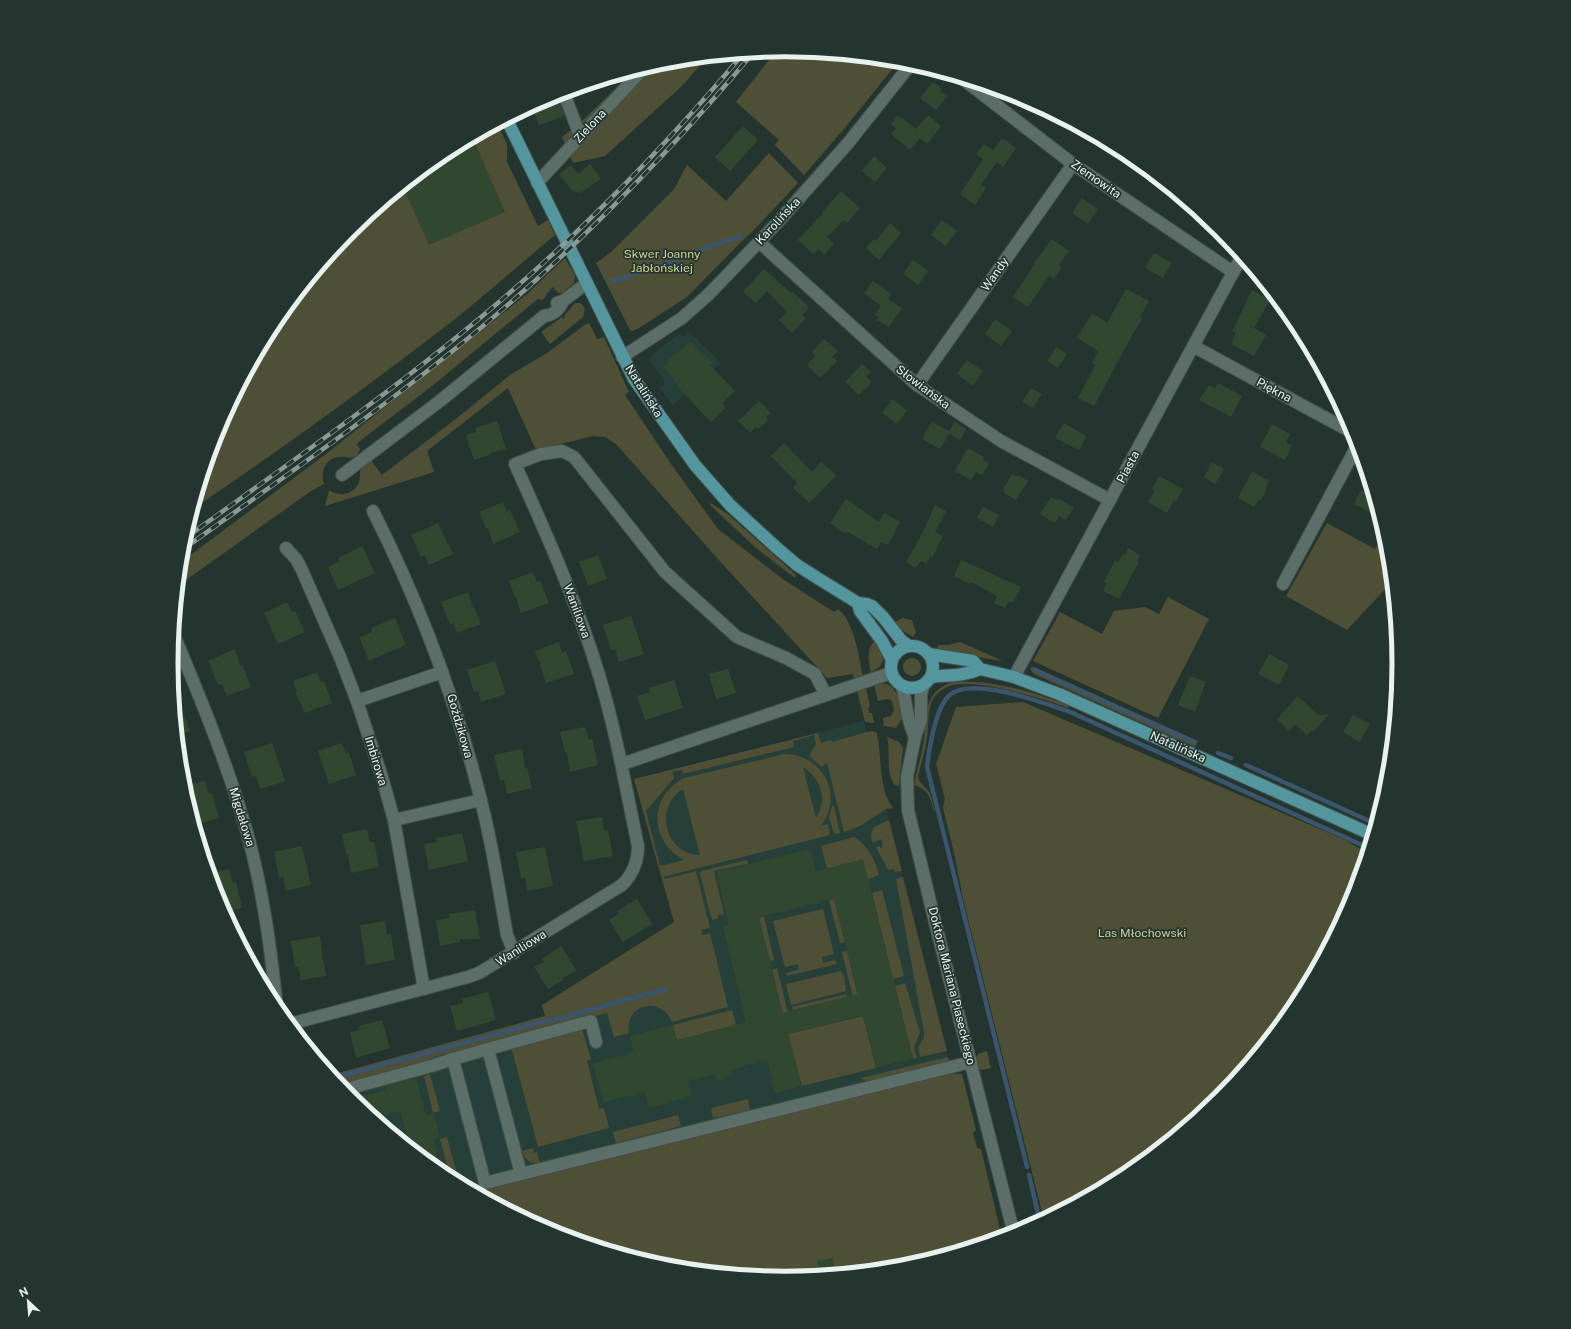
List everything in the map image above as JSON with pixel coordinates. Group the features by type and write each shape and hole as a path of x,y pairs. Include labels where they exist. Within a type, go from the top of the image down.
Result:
{"main road":[{"name":"Natalińska","path":"509,124 622,357 640,390 695,465 730,505 797,565 858,603 867,604 876,610 901,640 908,646"},
{"path":"858,603 860,611 882,641 892,660"},
{"path":"908,646 918,646 930,654 934,665 927,681 912,688 902,686 897,683 891,673 892,660 898,651 908,646"},
{"name":"Natalińska","path":"930,654 973,661 980,669 1014,677 1072,699 1369,833"},
{"name":"Natalińska","path":"927,681 974,672 980,669"}],"street":[{"name":"Karolińska","path":"622,357 688,313 759,242 849,142 907,70"},
{"name":"Zielona","path":"537,183 636,76"},
{"name":"Ziemowita","path":"972,87 1073,164 1233,272"},
{"path":"566,98 580,136"},
{"name":"Wandy","path":"917,385 1073,164"},
{"name":"Słowiańska","path":"759,242 917,385 1001,442 1110,500"},
{"name":"Piasta","path":"1014,677 1239,261"},
{"path":"342,475 440,401 544,316 547,310 556,303 563,301 587,283"},
{"name":"Piękna","path":"1193,346 1346,429"},
{"name":"Waniliowa","path":"295,1023 479,973 514,953 622,884 631,874 637,862 638,846 622,764 599,676 570,592 515,464 541,454 562,451 574,457 665,572 737,637 786,658 815,674 826,695"},
{"path":"1283,584 1354,451"},
{"name":"Goździkowa","path":"373,511 413,597 442,672 462,731 485,817 507,936 514,953"},
{"name":"Imbirowa","path":"286,548 296,559 301,568 340,657 357,701 382,777 394,820 424,989"},
{"name":"Migdałowa","path":"178,646 220,749 249,840 263,901 276,995"},
{"path":"357,701 442,672"},
{"path":"622,764 891,673"},
{"name":"Doktora Mariana Piaseckiego","path":"927,681 921,694 921,719 915,737 907,783 908,810 1013,1228"},
{"path":"902,686 905,695 909,725 915,737"},
{"path":"394,820 481,800"},
{"path":"350,1088 591,1021 596,1042"},
{"path":"488,1049 521,1174"},
{"path":"453,1059 485,1183 971,1062"}],"shaded area":[{"path":"688,331 721,363 673,405 660,388 664,385 664,381 649,360 653,354 679,334 683,337"},
{"path":"864,721 952,1074 485,1192 448,1170 416,1146 385,1121 344,1081 548,1026 542,1005 674,922 634,779"}],"green space":[{"path":"771,57 825,58 865,62 894,67 804,175 775,145 779,140 736,102"},
{"path":"702,63 683,85 605,156 573,163 562,137 579,124 626,79"},
{"path":"500,129 507,144 507,162 538,226 548,220 555,235 468,309 391,368 326,416 200,504 210,469 224,432 241,396 259,361 280,327 304,295 329,264 356,235 385,208 448,159"},
{"name":"Skwer Joanny Jabłońskiej","path":"769,153 798,183 752,232 687,297 639,328 632,331 630,330 596,263 611,252 674,189 687,165 726,201"},
{"path":"565,258 575,275 574,283 562,293 558,293 553,287 541,301 539,298 432,386 356,444 360,449 357,455 350,458 339,457 330,460 323,470 324,484 311,491 184,582 188,557 326,454 526,295"},
{"path":"575,303 580,303 583,306 585,311 583,317 550,344 541,332 562,317 564,319 564,316"},
{"path":"589,323 597,339 604,337 629,392 625,395 671,464 718,529 784,580 834,612 838,609 844,615 855,640 863,676 854,679 853,674 827,678 717,558 616,444 605,437 593,436 536,450 508,388 427,451 434,472 325,506 329,490 337,494 345,494 356,488 361,468 371,460 382,475 457,418 510,375 547,353"},
{"path":"711,503 729,515 796,575 795,578 756,548 710,505"},
{"path":"1327,523 1375,549 1380,540 1388,586 1347,630 1286,596"},
{"path":"1168,597 1209,619 1158,718 1033,661 1060,612 1102,634 1114,611 1145,607 1159,614"},
{"path":"903,618 912,620 916,632 913,637 900,629 894,622"},
{"path":"876,639 882,653 883,662 877,669 871,672 869,651"},
{"path":"960,642 1003,661 952,653 937,648 938,645 949,645"},
{"path":"912,658 918,661 921,667 918,673 912,676 906,673 903,667 906,661"},
{"path":"1034,667 1198,741 1195,747 1036,675 1030,668"},
{"path":"952,682 982,682 1026,691 1069,705 1068,708 1011,690 979,685 952,685 941,690 931,703 928,718 927,738 918,777 920,782 930,793 934,812 926,792 914,785 922,750 927,708 935,693 942,687"},
{"path":"881,683 892,687 900,702 902,719 896,728 884,726 883,718 891,716 894,710 892,701 888,699 878,701 874,684"},
{"path":"866,688 870,707 868,708 869,713 872,713 874,723 865,722 857,691"},
{"name":"Las Młochowski","path":"1023,702 1345,840 1364,851 1347,897 1312,968 1291,1002 1242,1065 1215,1094 1186,1121 1123,1170 1089,1191 1043,1214 963,899 955,857 943,808 945,799 936,764 956,707"},
{"path":"873,731 877,733 883,782 888,800 893,808 886,809 860,826 844,832 827,763 822,767 809,756 816,744 814,735 793,741 794,747 683,774 682,770 672,772 674,778 646,811 660,866 684,860 672,852 664,842 659,831 657,819 659,807 664,796 672,786 684,778 785,754 804,758 812,763 820,770 829,786 831,796 829,809 821,826 828,824 830,835 663,877 665,879 696,871 710,928 701,930 702,935 710,933 728,1007 672,1022 667,1013 660,1008 644,1006 637,1010 632,1016 629,1023 629,1033 614,1037 607,1013 434,1057 431,1062 347,1084 337,1073 545,1016 542,1005 674,922 634,779 818,733 821,743 831,740 832,742 867,732","holes":["803,767 814,777 821,790 822,804 816,818","683,789 700,855 688,853 678,847 671,838 667,828 666,817 668,806 674,797"]},
{"path":"887,737 899,742 903,748 899,786 895,785 890,775"},
{"path":"832,806 834,806 840,833 834,834 829,817"},
{"path":"889,820 902,871 895,872 894,869 888,870 876,847 883,847 881,839 873,843 871,839 874,827"},
{"path":"854,837 867,848 876,864 879,875 868,879 827,868 821,846"},
{"path":"747,860 757,904 746,864 714,871 724,914 718,915 718,918 713,920 700,874 701,871"},
{"path":"903,877 947,1051 920,1057 918,1047 924,1038 924,1032 896,879"},
{"path":"882,890 904,976 893,979 872,893"},
{"path":"834,899 845,942 840,943 829,900"},
{"path":"823,909 834,954 822,957 823,963 835,960 837,964 787,976 786,973 799,969 798,964 785,967 773,921"},
{"path":"764,916 774,960 770,961 759,918"},
{"path":"847,951 860,1004 855,1006 842,952"},
{"path":"777,968 790,1022 785,1023 772,970"},
{"path":"841,971 844,977 846,991 791,1005 786,984"},
{"path":"905,983 920,1032 914,1048 917,1058 913,1059 895,986"},
{"path":"847,994 847,997 793,1010 792,1007"},
{"path":"732,1010 736,1025 677,1040 673,1025"},
{"path":"863,1016 876,1068 802,1086 788,1034"},
{"path":"582,1029 591,1059 587,1061 599,1109 604,1108 609,1128 538,1147 511,1046"},
{"path":"987,1051 991,1068 982,1070 979,1069 976,1057 978,1054"},
{"path":"948,1057 950,1063 868,1082 861,1078"},
{"path":"952,1072 953,1074 962,1074 976,1130 973,1133 977,1148 981,1149 1001,1233 943,1251 865,1267 825,1271 746,1271 706,1267 667,1260 590,1240 553,1226 481,1190 632,1150"},
{"path":"430,1074 440,1111 433,1113 424,1076"},
{"path":"748,1099 750,1110 713,1118 711,1108"},
{"path":"678,1115 681,1126 616,1143 613,1132"},
{"path":"447,1137 457,1174 448,1170 440,1139"},
{"path":"533,1148 534,1153 537,1152 540,1163 531,1163 525,1158 522,1151"}],"building":[{"path":"933,82 942,89 940,91 947,96 936,110 920,98"},
{"path":"554,103 554,104 560,103 565,116 539,125 534,112"},
{"path":"898,115 916,129 928,115 941,126 928,144 920,138 910,150 891,134 896,128 891,124"},
{"path":"743,126 758,140 730,171 715,157"},
{"path":"1002,138 1016,148 1003,167 997,162 981,185 986,188 975,205 960,194 983,159 976,154 984,144 993,150"},
{"path":"475,142 505,212 429,245 405,192 448,159"},
{"path":"874,156 887,168 875,182 862,171"},
{"path":"590,164 601,179 580,193 572,191 559,174 571,165 578,174"},
{"path":"841,191 860,208 847,223 844,220 827,237 834,244 824,255 818,249 813,254 798,240"},
{"path":"1082,198 1098,209 1088,224 1072,213"},
{"path":"942,220 957,231 946,246 931,235"},
{"path":"890,223 901,233 879,260 866,248 874,239 876,241"},
{"path":"1052,239 1069,251 1059,265 1062,267 1054,279 1049,276 1028,307 1013,297 1035,264 1034,263"},
{"path":"1154,253 1172,263 1163,278 1145,268"},
{"path":"913,260 928,271 918,285 903,274"},
{"path":"764,269 809,307 802,315 806,318 792,333 779,320 787,312 767,291 756,303 743,292"},
{"path":"873,281 891,294 888,299 902,308 889,327 877,320 879,317 875,315 881,306 864,293"},
{"path":"1126,289 1149,301 1140,317 1142,319 1094,406 1078,398 1095,365 1092,363 1098,351 1077,338 1092,313 1107,323"},
{"path":"1252,290 1270,300 1254,328 1266,335 1254,356 1231,344 1236,333 1232,331"},
{"path":"995,319 1012,331 1001,346 985,334"},
{"path":"824,339 838,351 832,357 837,361 820,378 807,365 816,355 812,352"},
{"path":"691,342 713,363 710,365 735,391 722,403 726,407 711,422 686,396 664,367 668,363 666,361"},
{"path":"1056,347 1067,354 1058,368 1047,361"},
{"path":"967,360 983,371 973,386 957,374"},
{"path":"862,364 871,372 866,377 872,382 859,395 845,382"},
{"path":"1218,383 1242,396 1231,417 1199,400 1209,385 1215,388"},
{"path":"1031,388 1042,394 1033,408 1022,402"},
{"path":"892,399 907,410 897,424 882,413"},
{"path":"759,401 771,413 766,417 768,420 758,429 756,427 750,433 738,421"},
{"path":"497,421 506,449 490,453 490,455 474,460 466,435 476,432 475,428"},
{"path":"932,422 949,431 955,422 966,429 960,440 949,434 940,449 922,439"},
{"path":"1064,423 1086,436 1079,450 1055,438"},
{"path":"1272,424 1290,434 1286,442 1292,446 1285,460 1260,447"},
{"path":"784,443 812,472 821,462 836,475 810,503 793,488 797,483 771,456"},
{"path":"968,448 984,457 983,460 989,463 982,475 976,472 971,480 955,471"},
{"path":"1212,462 1224,469 1215,484 1204,477"},
{"path":"1252,471 1269,481 1265,488 1267,489 1260,501 1258,500 1254,507 1238,498"},
{"path":"1012,474 1017,477 1018,475 1028,481 1016,500 1004,493 1004,488"},
{"path":"1159,476 1183,489 1176,502 1174,500 1167,513 1148,502 1155,490 1152,489"},
{"path":"1361,490 1368,494 1374,515 1354,504"},
{"path":"1051,497 1057,500 1058,498 1074,508 1066,520 1059,516 1055,523 1040,514"},
{"path":"846,499 879,522 884,513 900,522 888,545 881,542 877,549 848,532 846,534 830,523"},
{"path":"503,502 507,512 510,510 520,532 493,544 488,528 486,528 479,512"},
{"path":"935,505 946,511 935,532 943,536 932,558 930,556 926,564 921,561 915,568 906,562 922,534"},
{"path":"983,507 999,515 993,527 977,518"},
{"path":"438,523 453,554 429,565 425,555 421,557 411,535"},
{"path":"362,546 375,573 338,590 328,567 340,561 338,558"},
{"path":"1128,548 1140,555 1137,561 1139,562 1119,599 1103,591 1107,583 1104,582 1115,560 1118,562 1123,554 1125,555"},
{"path":"598,555 607,579 588,586 579,562"},
{"path":"961,560 1021,587 1013,603 1009,601 1005,608 994,603 997,596 971,582 970,584 954,576"},
{"path":"533,572 537,582 540,581 549,603 521,613 509,581"},
{"path":"468,592 473,608 475,608 481,624 457,633 453,623 450,625 441,602"},
{"path":"287,602 292,612 295,611 305,632 278,644 264,613"},
{"path":"631,616 644,654 619,662 615,649 611,650 603,625"},
{"path":"395,618 406,645 369,661 359,637 372,632 371,628"},
{"path":"559,642 562,653 566,651 574,674 546,683 540,665 541,661 539,662 535,651"},
{"path":"235,649 240,665 242,665 251,687 227,696 222,684 218,685 208,661"},
{"path":"1269,654 1289,665 1279,685 1258,674"},
{"path":"495,661 506,694 481,702 478,691 474,692 467,670"},
{"path":"728,669 736,693 716,699 709,674"},
{"path":"317,672 321,682 324,681 332,703 305,713 295,692 297,692 293,681"},
{"path":"1190,676 1206,682 1195,712 1178,705"},
{"path":"674,680 683,708 645,720 637,696 650,692 649,688"},
{"path":"1298,696 1318,715 1329,714 1314,731 1311,731 1307,735 1295,724 1289,731 1277,719"},
{"path":"179,702 190,731 182,734"},
{"path":"1353,715 1370,724 1360,742 1343,732"},
{"path":"585,727 589,740 592,739 598,765 570,772 567,752 565,752 560,732"},
{"path":"272,743 285,781 260,789 256,776 252,777 244,752"},
{"path":"342,743 346,754 349,753 356,775 329,784 318,751"},
{"path":"522,749 525,768 527,768 532,788 507,794 504,780 500,781 494,755"},
{"path":"205,781 209,794 212,793 219,818 199,824 190,784"},
{"path":"602,817 604,830 608,830 613,856 584,861 576,821"},
{"path":"367,829 370,842 374,842 379,867 351,873 348,854 346,854 342,834"},
{"path":"462,833 468,861 429,870 424,844 437,842 436,838"},
{"path":"302,846 311,885 286,891 283,877 279,878 274,852"},
{"path":"545,847 553,886 527,891 525,878 521,878 516,852"},
{"path":"810,849 816,871 863,859 913,1058 876,1068 863,1015 788,1034 801,1086 775,1093 767,1060 731,1070 732,1076 715,1081 714,1074 688,1081 692,1096 649,1108 645,1092 603,1102 593,1064 634,1052 630,1036 673,1025 677,1040 746,1022 723,926 729,925 716,872","holes":["834,899 858,994 782,1013 759,917"]},
{"path":"229,869 233,883 236,882 242,908 230,911 215,873"},
{"path":"637,899 652,924 623,942 609,920 619,914 617,911"},
{"path":"475,910 480,939 460,939 460,942 440,946 436,920 450,918 449,914"},
{"path":"385,921 387,935 391,934 395,960 366,965 360,925"},
{"path":"320,936 326,976 301,980 298,967 295,967 291,941"},
{"path":"561,946 577,971 562,978 563,980 548,989 534,967 544,962 542,959"},
{"path":"488,992 496,1020 457,1031 450,1006 463,1003 462,999"},
{"path":"382,1020 390,1048 356,1058 350,1032 360,1030 359,1026"},
{"path":"416,1078 426,1116 434,1114 440,1138 433,1140 439,1163 408,1139 400,1111 380,1116 359,1097 386,1090 385,1086"},
{"path":"833,1258 835,1270 819,1271 817,1261"}],"waterway":[{"path":"700,250 741,236"},
{"path":"635,274 695,253"},
{"path":"612,281 630,276"},
{"path":"1035,670 1194,742"},
{"path":"1027,1167 927,767 936,722 942,705 946,699 955,691 969,688 986,689 1023,697 1068,711 1364,846"},
{"path":"1218,753 1231,758"},
{"path":"1246,765 1372,822"},
{"path":"549,1021 666,989"},
{"path":"340,1076 545,1021"},
{"path":"1029,1175 1039,1216"}],"railway":[{"path":"190,544 364,419 408,386 495,316 537,279 622,198 676,141 749,58"},
{"path":"193,532 408,376 515,288 550,257 617,192 682,124 739,59"}]}
